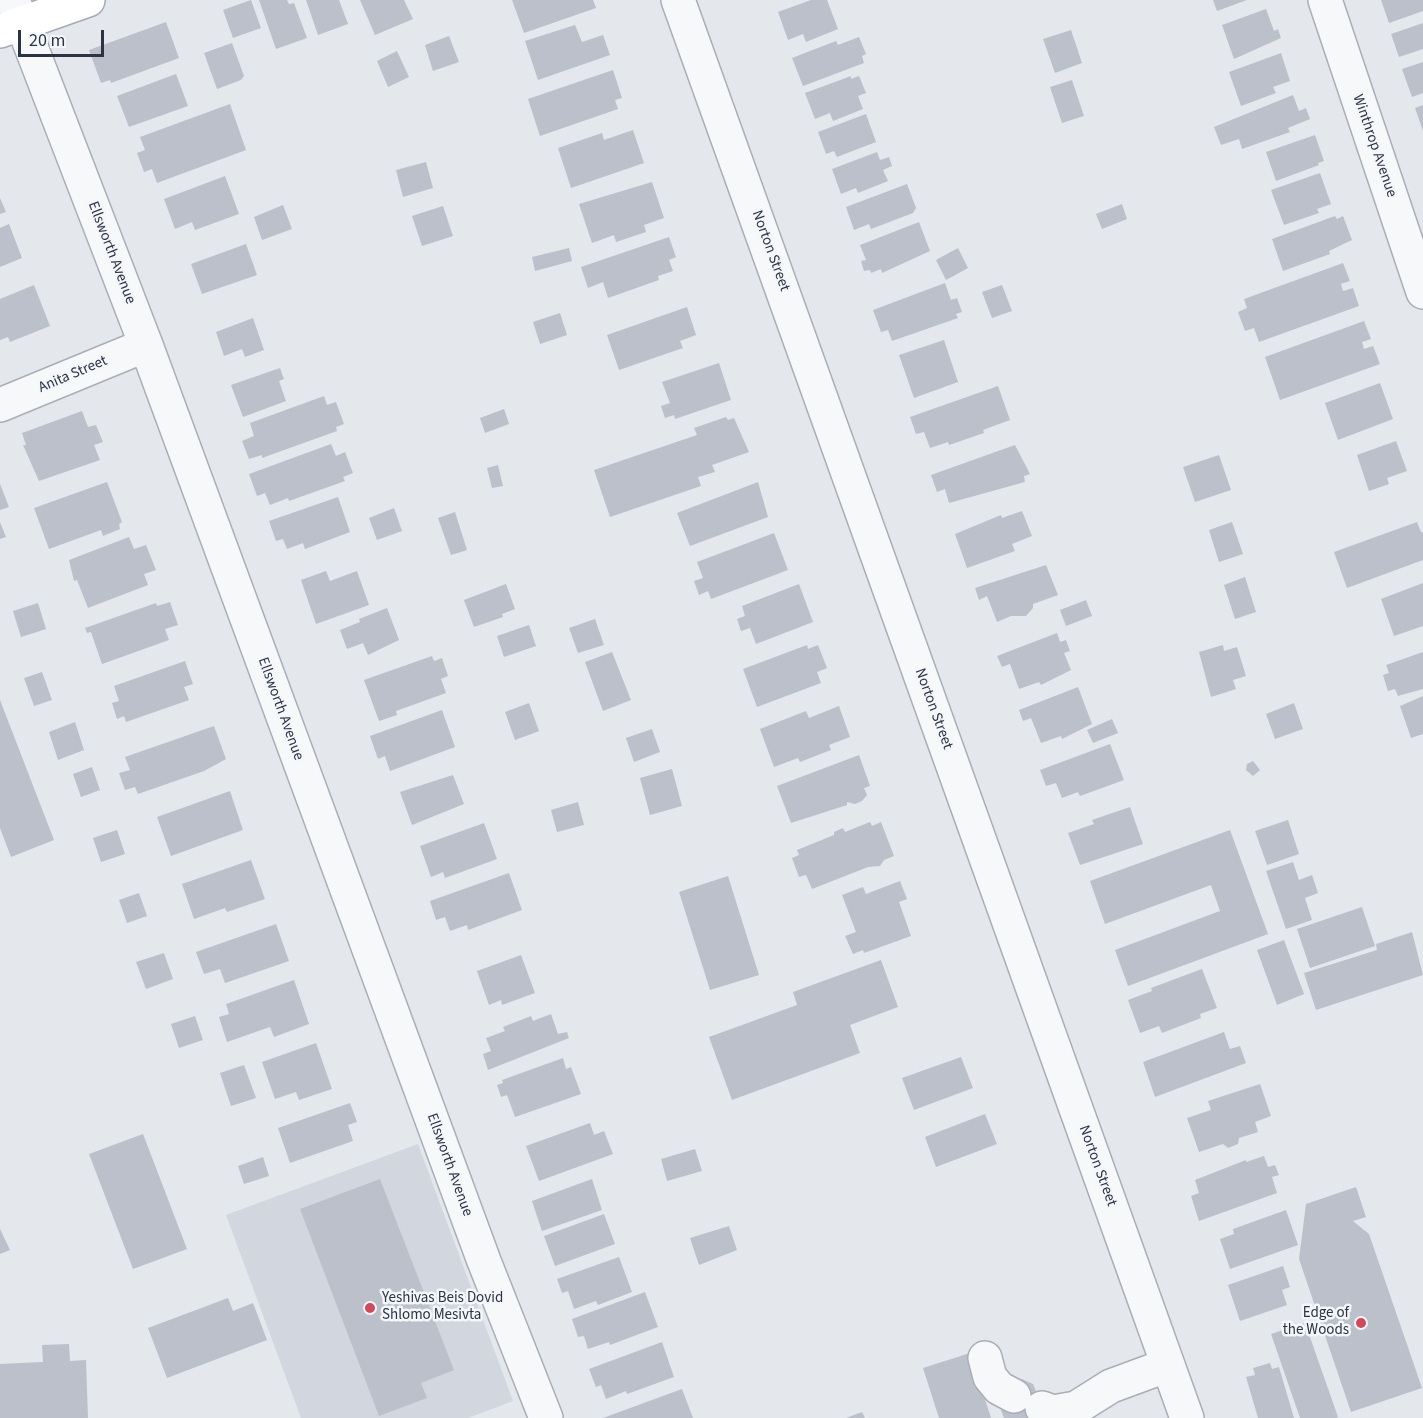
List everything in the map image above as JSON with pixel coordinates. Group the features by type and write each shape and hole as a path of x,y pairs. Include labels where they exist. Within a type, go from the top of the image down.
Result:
{"main road":[{"path":"12,18 88,0"}],"street":[{"name":"Norton Street","path":"678,0 1188,1418"},
{"name":"Winthrop Avenue","path":"1324,0 1423,292"},
{"name":"Ellsworth Avenue","path":"12,18 146,345 484,1261 546,1418"},
{"name":"Anita Street","path":"0,405 146,345"},
{"path":"985,1358 990,1377 999,1388 1053,1412 1076,1408 1111,1386 1168,1365"}],"shaded area":[{"name":"Yeshivas Beis Dovid Shlomo Mesivta","path":"418,1144 513,1401 468,1418 301,1418 226,1215"}],"building":[{"path":"251,0 261,28 233,38 223,10"},
{"path":"259,0 287,0 289,4 294,3 307,38 276,49"},
{"path":"306,0 339,0 348,24 318,35"},
{"path":"360,0 404,0 413,19 375,35"},
{"path":"512,0 593,0 596,8 524,33"},
{"path":"811,0 827,0 838,29 806,42 803,34 788,40 778,12"},
{"path":"1213,0 1247,0 1217,11"},
{"path":"1381,0 1423,0 1423,11 1389,23"},
{"path":"1266,9 1274,31 1278,29 1281,38 1234,59 1222,25"},
{"path":"166,22 179,58 111,83 110,80 101,83 89,50"},
{"path":"1423,23 1423,49 1399,57 1391,34"},
{"path":"575,25 582,42 603,35 610,55 538,80 525,41"},
{"path":"1071,30 1082,63 1055,73 1043,39"},
{"path":"449,36 459,62 433,71 425,45"},
{"path":"859,37 866,54 862,56 864,63 803,86 792,58 836,41 838,45"},
{"path":"232,43 244,76 241,80 217,89 204,53"},
{"path":"397,51 409,77 388,87 377,61"},
{"path":"1281,53 1290,81 1273,87 1276,93 1241,106 1229,72"},
{"path":"1423,62 1423,93 1412,97 1402,69"},
{"path":"613,70 622,98 615,100 618,109 540,136 528,99"},
{"path":"176,74 188,106 129,127 117,96"},
{"path":"851,76 851,79 859,76 866,93 858,96 863,109 833,121 830,113 815,119 805,93"},
{"path":"1072,80 1084,116 1062,123 1050,87"},
{"path":"1293,95 1299,111 1306,108 1310,119 1288,128 1290,132 1242,149 1239,139 1221,145 1214,127"},
{"path":"230,104 246,150 157,183 152,169 144,172 137,153 145,150 140,137"},
{"path":"1423,105 1423,131 1415,108"},
{"path":"866,114 876,142 837,157 834,151 826,154 818,132"},
{"path":"633,130 644,163 571,188 558,148 602,133 604,140"},
{"path":"1315,135 1324,161 1276,181 1266,152"},
{"path":"877,152 880,160 889,157 892,166 883,170 888,181 858,193 856,188 841,194 832,169"},
{"path":"426,162 433,188 403,197 396,170"},
{"path":"1320,173 1331,204 1317,209 1319,213 1284,225 1271,190"},
{"path":"225,176 239,214 195,230 192,222 175,229 164,199"},
{"path":"652,182 664,218 644,225 646,232 616,242 614,235 592,243 579,204"},
{"path":"907,184 916,208 913,213 871,229 869,224 854,230 846,207"},
{"path":"0,198 6,212 0,214"},
{"path":"1122,204 1127,219 1102,229 1096,214"},
{"path":"283,205 292,229 262,240 254,217"},
{"path":"443,206 453,236 422,246 412,216"},
{"path":"1335,216 1337,219 1343,216 1352,240 1329,251 1330,254 1283,271 1272,239"},
{"path":"919,222 930,251 882,273 881,269 871,273 870,270 864,271 861,261 866,260 860,245"},
{"path":"9,224 22,258 0,267 0,228"},
{"path":"669,237 676,257 669,260 673,271 658,276 659,280 608,298 603,282 588,288 581,267"},
{"path":"246,244 257,275 202,294 191,264"},
{"path":"569,248 572,261 535,271 532,257"},
{"path":"958,248 968,268 946,280 936,260"},
{"path":"1343,263 1350,281 1341,284 1343,291 1353,288 1359,306 1259,342 1254,328 1245,331 1238,312 1247,308 1244,299"},
{"path":"945,283 951,300 957,298 962,312 956,314 958,318 892,341 888,330 881,332 873,310"},
{"path":"34,285 50,326 10,342 8,337 0,340 0,299"},
{"path":"1002,285 1012,311 992,318 982,292"},
{"path":"687,307 696,335 680,341 683,348 619,370 607,335"},
{"path":"560,313 567,335 540,344 533,322"},
{"path":"253,318 264,350 245,357 242,349 224,356 216,332"},
{"path":"1364,321 1371,339 1362,342 1364,349 1373,346 1380,364 1280,400 1265,357"},
{"path":"944,340 958,382 914,398 899,355"},
{"path":"719,363 731,400 675,419 674,415 665,418 661,406 670,403 662,382"},
{"path":"280,368 284,379 279,381 286,401 243,417 231,385"},
{"path":"1380,383 1393,419 1338,440 1325,403"},
{"path":"998,386 1010,420 983,430 984,433 949,445 948,442 930,448 924,432 916,434 910,417"},
{"path":"324,396 327,405 336,402 344,424 336,427 337,431 262,458 262,455 249,459 242,441 254,436 250,423"},
{"path":"504,409 509,424 485,433 480,418"},
{"path":"82,411 88,427 96,425 103,442 94,445 100,460 39,481 23,445 26,445 22,433"},
{"path":"726,417 728,420 734,418 749,452 712,465 715,472 698,477 701,486 610,517 594,470 697,435 694,428"},
{"path":"1396,441 1407,471 1387,478 1389,484 1369,491 1357,455"},
{"path":"331,444 336,456 345,452 353,473 343,477 345,481 289,501 288,498 270,505 265,493 257,496 249,474"},
{"path":"1015,445 1030,474 1024,476 1025,482 949,503 945,489 937,492 931,475"},
{"path":"1219,455 1231,490 1195,502 1183,467"},
{"path":"498,465 503,486 492,488 487,468"},
{"path":"107,482 122,522 119,524 120,529 103,536 101,530 49,549 34,508"},
{"path":"758,482 768,517 690,546 677,513"},
{"path":"0,484 9,507 0,510"},
{"path":"338,497 350,532 305,549 303,543 287,549 283,539 276,541 269,521"},
{"path":"394,508 402,531 377,540 369,518"},
{"path":"1022,511 1032,536 1012,544 1015,551 967,568 955,534 1001,515 1002,518"},
{"path":"455,512 467,550 451,555 438,518"},
{"path":"0,522 6,537 0,539"},
{"path":"1232,522 1243,554 1219,562 1209,530"},
{"path":"1417,522 1423,532 1423,560 1347,588 1334,552"},
{"path":"774,533 788,570 711,599 708,591 699,595 694,581 703,578 697,562"},
{"path":"129,537 134,549 146,545 156,570 144,574 148,585 88,608 77,580 74,581 69,560"},
{"path":"1046,565 1058,595 1033,604 1033,608 1026,616 1011,616 997,622 987,596 979,600 975,588"},
{"path":"326,571 330,581 357,571 369,605 316,624 301,580"},
{"path":"1245,577 1256,612 1235,619 1224,585"},
{"path":"1423,583 1423,626 1394,636 1381,599"},
{"path":"506,584 515,609 502,614 503,617 474,627 464,600"},
{"path":"799,584 813,622 756,644 750,628 741,631 737,619 745,616 742,606"},
{"path":"1086,600 1092,616 1066,626 1060,610"},
{"path":"170,602 178,625 165,629 169,640 102,664 91,632 87,633 85,628 156,603 157,606"},
{"path":"38,603 46,629 21,637 13,611"},
{"path":"387,608 399,640 368,655 363,643 347,649 340,630 360,622 359,619"},
{"path":"595,619 604,645 578,653 569,628"},
{"path":"529,625 536,646 504,657 497,636"},
{"path":"1057,633 1060,642 1066,640 1070,651 1064,653 1071,670 1041,685 1039,682 1019,689 1010,664 1002,667 997,656"},
{"path":"807,645 808,649 818,645 827,668 817,672 821,683 757,707 743,669"},
{"path":"1223,645 1224,651 1237,647 1246,676 1233,680 1236,689 1211,697 1199,652"},
{"path":"612,652 631,700 603,711 585,662"},
{"path":"1423,652 1423,689 1398,696 1395,689 1388,691 1383,675 1389,673 1386,665"},
{"path":"432,656 434,661 442,658 448,676 441,679 446,693 396,711 397,715 379,721 364,680"},
{"path":"185,661 193,684 184,687 189,700 126,722 124,716 117,719 112,703 119,701 114,686"},
{"path":"42,672 52,700 34,706 24,678"},
{"path":"1078,687 1092,724 1062,739 1061,736 1041,743 1031,718 1023,721 1019,710"},
{"path":"1423,696 1423,734 1411,738 1400,706"},
{"path":"0,700 54,840 11,857 0,828"},
{"path":"529,703 539,731 515,740 505,712"},
{"path":"1294,703 1303,729 1275,739 1266,714"},
{"path":"839,706 850,737 829,745 831,750 800,762 798,758 774,767 760,729 806,711 809,718"},
{"path":"442,710 455,747 390,771 385,756 378,759 370,736"},
{"path":"1112,719 1118,733 1093,743 1087,730"},
{"path":"75,722 84,750 58,760 49,732"},
{"path":"214,726 226,759 204,771 138,794 135,787 125,790 119,773 130,770 125,757"},
{"path":"652,729 660,752 634,762 626,738"},
{"path":"1110,744 1124,780 1080,796 1078,792 1062,798 1056,783 1046,786 1040,770"},
{"path":"859,755 870,786 864,788 867,795 862,801 855,804 847,802 847,805 791,823 777,786"},
{"path":"1253,761 1260,770 1253,776 1246,770 1247,764"},
{"path":"92,767 100,790 81,797 73,774"},
{"path":"672,769 682,806 650,815 640,778"},
{"path":"453,775 464,804 412,825 400,792"},
{"path":"230,791 243,830 171,856 157,817"},
{"path":"578,802 584,825 557,832 551,810"},
{"path":"1130,807 1143,844 1080,865 1068,833 1094,824 1092,820"},
{"path":"1288,820 1299,854 1267,865 1255,831"},
{"path":"870,822 872,826 881,822 894,856 884,860 880,866 868,867 812,889 806,875 799,877 792,858 799,855 797,850 834,835 834,832 843,828 845,832"},
{"path":"484,823 497,859 445,878 443,872 431,877 420,846"},
{"path":"117,830 125,854 101,862 93,838"},
{"path":"1230,830 1268,934 1128,986 1115,950 1220,911 1211,885 1105,924 1090,881"},
{"path":"251,860 265,899 227,912 225,908 194,919 182,884"},
{"path":"1293,862 1299,880 1312,875 1318,893 1305,898 1312,920 1286,929 1266,871"},
{"path":"509,873 522,910 468,930 467,925 450,931 445,917 436,920 430,901"},
{"path":"728,876 759,975 710,990 679,892"},
{"path":"900,881 907,899 899,902 911,936 864,953 863,950 853,954 845,936 856,932 842,895 863,887 866,894"},
{"path":"139,893 147,916 127,923 119,900"},
{"path":"1362,907 1375,946 1310,968 1297,929"},
{"path":"276,924 289,961 225,983 220,969 204,974 196,952"},
{"path":"1412,932 1423,975 1316,1010 1304,973 1377,950 1376,944"},
{"path":"1284,940 1304,994 1277,1005 1257,950"},
{"path":"164,953 173,979 146,989 136,962"},
{"path":"521,955 535,993 502,1005 501,1000 489,1005 477,971"},
{"path":"881,960 898,1007 850,1025 860,1053 732,1100 709,1037 797,1005 793,992"},
{"path":"1202,969 1217,1008 1200,1014 1201,1018 1162,1033 1159,1026 1140,1033 1128,1000 1152,991 1151,988"},
{"path":"294,980 309,1024 274,1037 270,1027 227,1042 219,1017 229,1014 226,1004"},
{"path":"551,1014 558,1034 567,1032 569,1038 488,1070 483,1054 491,1051 486,1038 505,1031 503,1027 531,1016 533,1021"},
{"path":"195,1016 203,1040 179,1048 171,1024"},
{"path":"1224,1032 1230,1049 1240,1046 1246,1063 1155,1097 1143,1062"},
{"path":"316,1043 332,1089 299,1100 296,1092 275,1099 262,1062"},
{"path":"961,1057 973,1088 914,1110 902,1078"},
{"path":"563,1058 566,1069 571,1067 581,1094 515,1117 507,1095 501,1097 497,1085 503,1083 502,1080"},
{"path":"244,1065 256,1098 231,1106 220,1073"},
{"path":"1260,1084 1271,1116 1255,1122 1258,1132 1239,1138 1238,1144 1228,1148 1223,1144 1199,1152 1187,1118 1211,1110 1208,1101"},
{"path":"350,1103 357,1122 348,1125 353,1141 290,1163 278,1128"},
{"path":"985,1114 997,1144 936,1167 925,1137"},
{"path":"590,1123 594,1135 604,1131 613,1154 539,1181 526,1146"},
{"path":"143,1134 187,1249 133,1269 89,1154"},
{"path":"695,1149 702,1171 667,1181 661,1159"},
{"path":"1264,1156 1268,1167 1275,1165 1279,1175 1272,1177 1277,1193 1199,1221 1191,1196 1199,1193 1195,1180 1246,1160 1246,1162"},
{"path":"263,1157 269,1176 244,1184 238,1166"},
{"path":"380,1179 454,1370 421,1383 427,1398 379,1416 300,1209"},
{"path":"592,1179 602,1210 542,1231 532,1201"},
{"name":"Edge of the Woods","path":"1356,1187 1366,1217 1353,1221 1369,1234 1422,1388 1351,1412 1299,1259 1306,1204"},
{"path":"1286,1210 1298,1245 1230,1269 1220,1239 1234,1234 1233,1229"},
{"path":"604,1214 615,1244 555,1266 544,1236"},
{"path":"729,1226 737,1250 699,1265 690,1238"},
{"path":"0,1229 10,1250 0,1254"},
{"path":"619,1257 632,1292 598,1305 596,1301 574,1309 568,1291 562,1293 557,1279"},
{"path":"1283,1266 1290,1287 1282,1290 1287,1305 1240,1321 1228,1285"},
{"path":"645,1292 658,1327 610,1345 609,1342 588,1349 584,1336 578,1337 572,1319"},
{"path":"228,1298 233,1311 253,1303 267,1340 167,1378 148,1328"},
{"path":"1305,1323 1338,1417 1336,1418 1300,1418 1271,1334"},
{"path":"662,1342 674,1377 606,1399 601,1385 596,1387 589,1369"},
{"path":"69,1344 70,1361 86,1360 88,1418 0,1418 0,1364 43,1362 42,1345"},
{"path":"970,1353 991,1418 939,1418 923,1368"},
{"path":"1270,1363 1272,1369 1279,1367 1294,1418 1258,1418 1246,1377 1255,1375 1253,1368"},
{"path":"1022,1379 1033,1384 1047,1418 1004,1418 1001,1410 1007,1409"},
{"path":"682,1389 693,1418 603,1418"},
{"path":"862,1412 865,1418 846,1418"}],"place":[{"name":"Yeshivas Beis Dovid Shlomo Mesivta","path":"370,1308"},
{"name":"Edge of the Woods","path":"1361,1323"}]}
